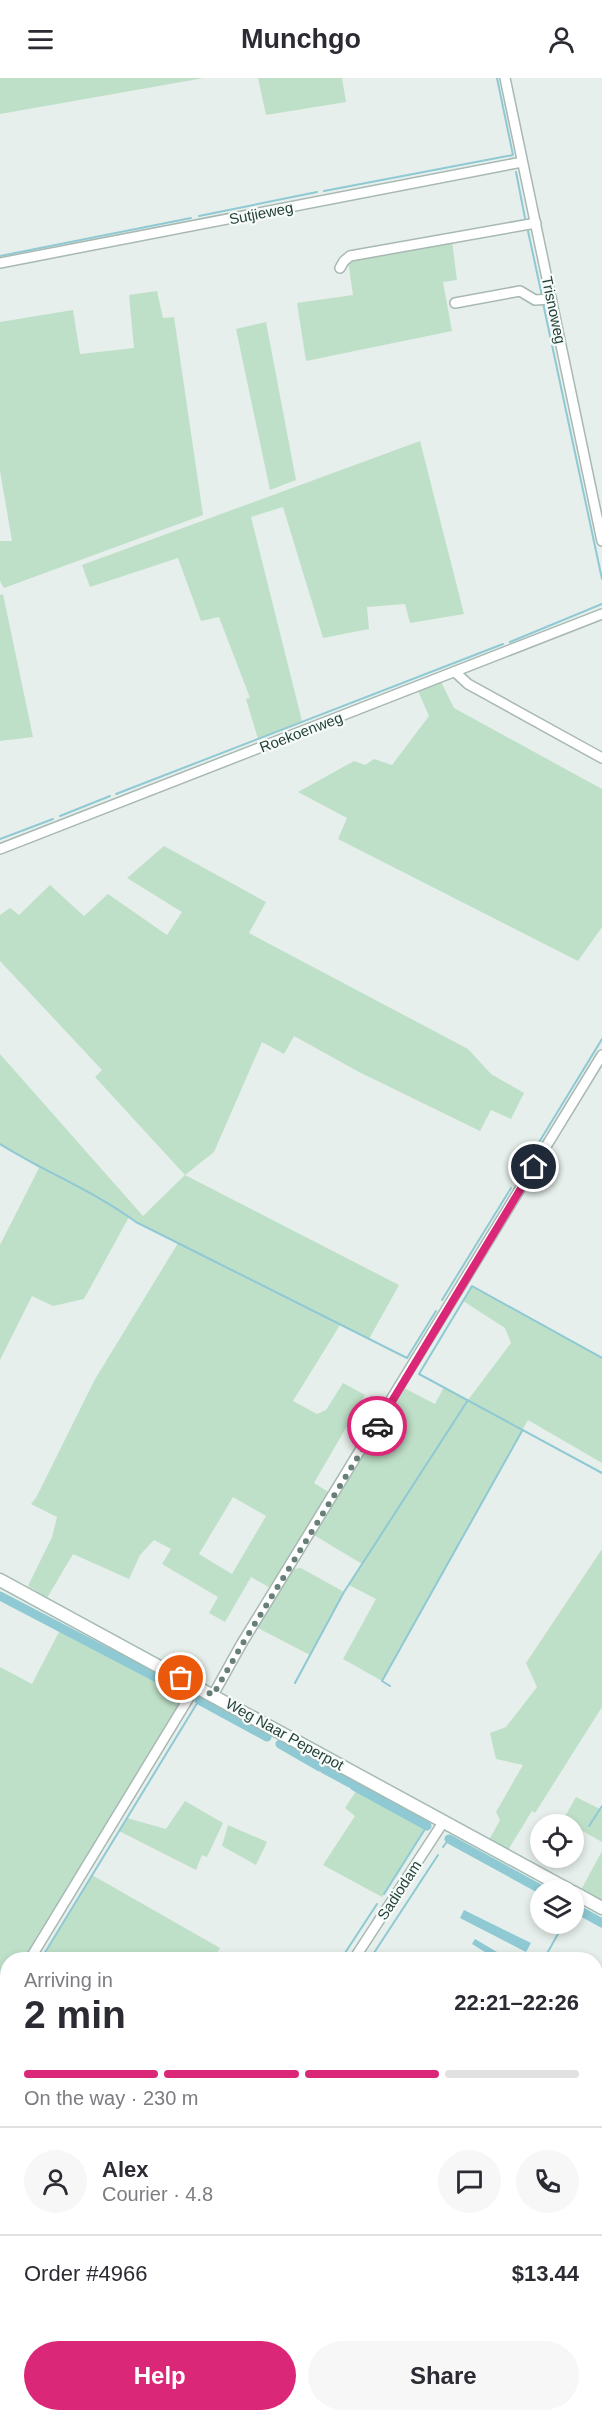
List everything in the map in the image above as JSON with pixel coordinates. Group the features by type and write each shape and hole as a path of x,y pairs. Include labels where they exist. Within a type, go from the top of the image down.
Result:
{"street":[{"name":"Trisnoweg","path":"505,78 602,541"},
{"name":"Sutjieweg","path":"0,263 522,162"},
{"path":"340,268 350,256 536,223"},
{"path":"455,303 520,291 535,300 551,299"},
{"name":"Roekoenweg","path":"0,849 602,614"},
{"path":"455,672 468,684 602,758"},
{"path":"213,1695 602,1055"},
{"name":"Weg Naar Peperpot","path":"0,1580 551,1880"},
{"path":"34,1952 196,1686"},
{"name":"Sadiodam","path":"359,1952 444,1821"},
{"name":"Weg Naar Peperpot","path":"584,1898 602,1908"}],"green space":[{"path":"0,78 204,78 0,114"},
{"path":"258,78 342,78 346,102 266,115"},
{"path":"452,241 457,280 443,282 452,331 306,361 297,303 353,295 348,261"},
{"path":"157,291 163,318 174,317 203,515 4,588 0,581 0,541 12,541 0,471 0,322 73,310 80,354 134,348 129,295"},
{"path":"266,322 296,480 270,490 236,329"},
{"path":"420,441 464,614 410,623 405,604 367,607 369,629 323,638 283,507 251,517 302,721 258,739 246,699 250,698 219,617 201,621 178,558 90,587 82,565"},
{"path":"3,594 33,737 0,741 0,595"},
{"path":"441,682 454,708 602,789 602,927 578,961 338,839 347,818 298,792 354,761 365,765 374,759 392,765 429,716 418,691"},
{"path":"164,846 266,902 249,933 468,1049 491,1074 524,1093 511,1119 491,1110 480,1131 359,1072 294,1036 284,1054 262,1042 214,1152 185,1175 95,1077 102,1070 0,961 0,915 10,908 19,915 50,885 84,916 108,894 167,935 182,912 127,878"},
{"path":"0,1054 143,1216 185,1175 399,1285 369,1339 340,1325 293,1401 317,1414 326,1410 343,1383 365,1395 314,1483 332,1494 272,1589 251,1577 225,1622 209,1613 218,1597 162,1564 171,1549 154,1540 140,1555 129,1579 73,1554 47,1598 28,1586 52,1537 57,1517 31,1504 94,1381 178,1243 129,1217 84,1299 53,1306 32,1296 0,1360 0,1245 39,1168 0,1144","holes":["233,1497 266,1516 232,1574 199,1554"]},
{"path":"472,1286 602,1358 602,1463 528,1420 382,1681 343,1659 376,1599 349,1585 362,1564 314,1535 404,1388 435,1404 444,1387 468,1400 511,1343 505,1328 463,1301"},
{"path":"602,1549 602,1707 535,1813 532,1811 508,1850 489,1840 500,1820 496,1812 523,1765 496,1759 490,1733 506,1727 537,1687 526,1663"},
{"path":"301,1568 344,1592 310,1655 256,1627 293,1569"},
{"path":"61,1628 187,1694 29,1952 0,1952 0,1667 32,1684"},
{"path":"358,1788 426,1828 382,1897 323,1865 355,1816 345,1808"},
{"path":"576,1797 602,1810 602,1842 584,1832 584,1814 566,1814"},
{"path":"185,1801 223,1823 207,1857 202,1855 196,1870 119,1831 127,1818 166,1829"},
{"path":"228,1825 267,1842 256,1865 222,1846"},
{"path":"602,1851 602,1901 584,1892 584,1884"},
{"path":"92,1875 220,1948 218,1952 45,1952"}],"water":[{"path":"464,1910 531,1943 526,1952 460,1918"},
{"path":"475,1939 497,1952 485,1952 472,1944"}],"waterway":[{"path":"324,191 513,155 497,78"},
{"path":"516,172 525,218"},
{"path":"199,216 317,192"},
{"path":"0,256 191,218"},
{"path":"528,231 542,296"},
{"path":"543,303 602,579"},
{"path":"510,642 602,604"},
{"path":"116,794 503,644"},
{"path":"60,816 110,796"},
{"path":"0,839 53,819"},
{"path":"519,1175 602,1039"},
{"path":"0,1144 136,1222 407,1358 436,1311"},
{"path":"442,1300 511,1188"},
{"path":"602,1358 472,1286 419,1374 602,1473"},
{"path":"295,1683 344,1592 468,1400"},
{"path":"390,1686 382,1681 522,1431"},
{"path":"0,1596 182,1691"},
{"path":"45,1952 199,1700"},
{"path":"199,1700 267,1737"},
{"path":"280,1744 320,1767"},
{"path":"324,1769 350,1783"},
{"path":"354,1786 427,1826"},
{"path":"589,1826 602,1806"},
{"path":"384,1894 427,1826"},
{"path":"443,1847 449,1839"},
{"path":"449,1839 530,1883"},
{"path":"375,1952 438,1855"},
{"path":"346,1952 377,1904"},
{"path":"584,1913 602,1923"},
{"path":"548,1952 558,1934"}],"way so far":[{"path":"181,1678 213,1695 377,1426"}],"route":[{"path":"377,1426 534,1167"}]}
